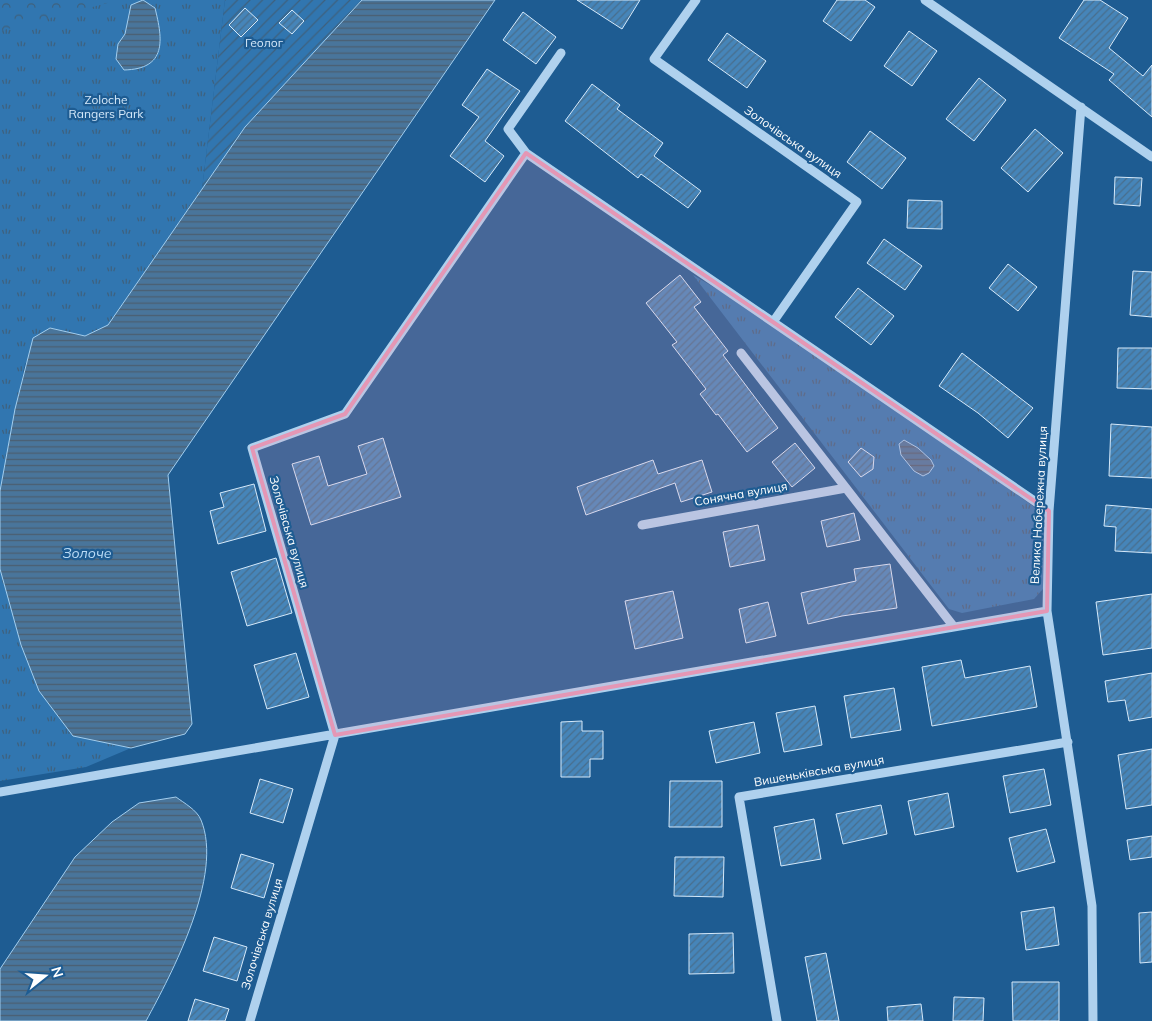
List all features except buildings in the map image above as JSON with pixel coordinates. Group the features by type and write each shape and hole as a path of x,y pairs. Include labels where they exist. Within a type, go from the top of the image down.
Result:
{"street":[{"name":"Золочівська вулиця","path":"696,0 654,59 857,202 773,322"},
{"path":"925,0 1152,157"},
{"path":"561,53 508,129 526,153 1049,511"},
{"name":"Велика Набережна вулиця","path":"1081,107 1049,511 1047,611 1092,906 1093,1021"},
{"name":"Золочівська вулиця","path":"250,1021 335,735 252,448 345,414 526,153"},
{"path":"741,354 954,627"},
{"name":"Сонячна вулиця","path":"642,525 846,488"},
{"path":"0,792 1047,611"},
{"name":"Вишеньківська вулиця","path":"777,1021 739,797 1068,742"}],"highlighted area":[{"path":"526,153 1049,511 1047,611 335,735 252,448 345,414"}],"green space":[{"name":"Zoloche Rangers Park","path":"0,0 225,0 202,189 108,325 85,336 50,328 25,364 0,491"},
{"path":"0,0 119,0 0,31"},
{"name":"Геолог","path":"225,0 362,0 245,127 202,189"},
{"path":"693,275 785,329 1044,514 1043,589 1034,599 962,613 949,609"},
{"path":"0,569 5,585 73,736 131,748 86,767 0,781"}],"water":[{"path":"143,0 155,8 160,31 159,51 148,64 124,70 116,59 118,44 125,34 131,5"},
{"name":"Золоче","path":"362,0 495,0 168,475 192,724 185,734 131,748 73,736 39,691 21,645 0,569 0,491 15,409 33,338 50,328 85,336 108,325 245,127"},
{"path":"904,440 918,448 931,460 934,466 929,473 923,476 914,471 901,455 899,444"},
{"path":"176,797 193,810 201,820 206,842 206,868 201,895 192,923 169,977 146,1021 0,1021 0,969 75,857 112,822 139,803"}]}
